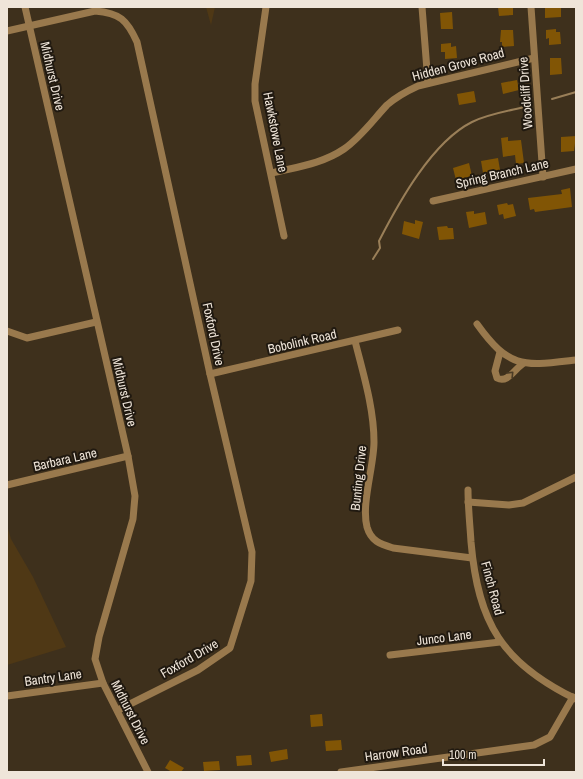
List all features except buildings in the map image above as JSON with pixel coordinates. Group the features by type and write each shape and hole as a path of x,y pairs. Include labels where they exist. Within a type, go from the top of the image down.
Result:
{"street":[{"name":"Midhurst Drive","path":"26,7 96,322 128,456 135,496 133,519 99,636 95,659 102,683 118,710 148,772"},
{"name":"Hawkstowe Lane","path":"266,7 255,84 255,101 272,173 284,236"},
{"path":"422,7 428,83"},
{"name":"Woodcliff Drive","path":"530,7 543,177"},
{"name":"Foxford Drive","path":"7,31 95,11 107,12 116,15 124,20 131,29 139,50 210,374 252,552 251,580 230,648 198,670 118,710"},
{"name":"Hidden Grove Road","path":"272,173 311,164 329,158 345,149 361,134 388,104 402,93 428,83 534,58"},
{"name":"Spring Branch Lane","path":"432,201 576,169"},
{"path":"7,331 27,338 96,322"},
{"path":"477,324 500,352 524,363 537,364 576,360"},
{"name":"Bobolink Road","path":"210,374 398,330"},
{"name":"Bunting Drive","path":"355,340 368,397 374,432 373,456 366,513 366,524 371,538 380,544 393,548 472,558"},
{"path":"500,352 495,371 497,378 501,380 506,379 524,363"},
{"name":"Barbara Lane","path":"7,485 128,456"},
{"path":"468,502 509,505 523,503 576,477"},
{"name":"Finch Road","path":"468,490 472,558 482,604 492,630 514,658 532,674 574,698"},
{"name":"Junco Lane","path":"390,655 500,642"},
{"name":"Bantry Lane","path":"7,696 102,683"},
{"name":"Harrow Road","path":"341,772 534,745 550,736 574,698"}],"shaded area":[{"path":"206,7 215,7 211,25"},
{"path":"7,525 11,539 33,577 66,647 7,665"}],"waterway":[{"path":"552,99 576,92"},
{"path":"373,259 380,248 379,241 396,209 418,174 443,144 457,131 478,119 525,107"}]}
